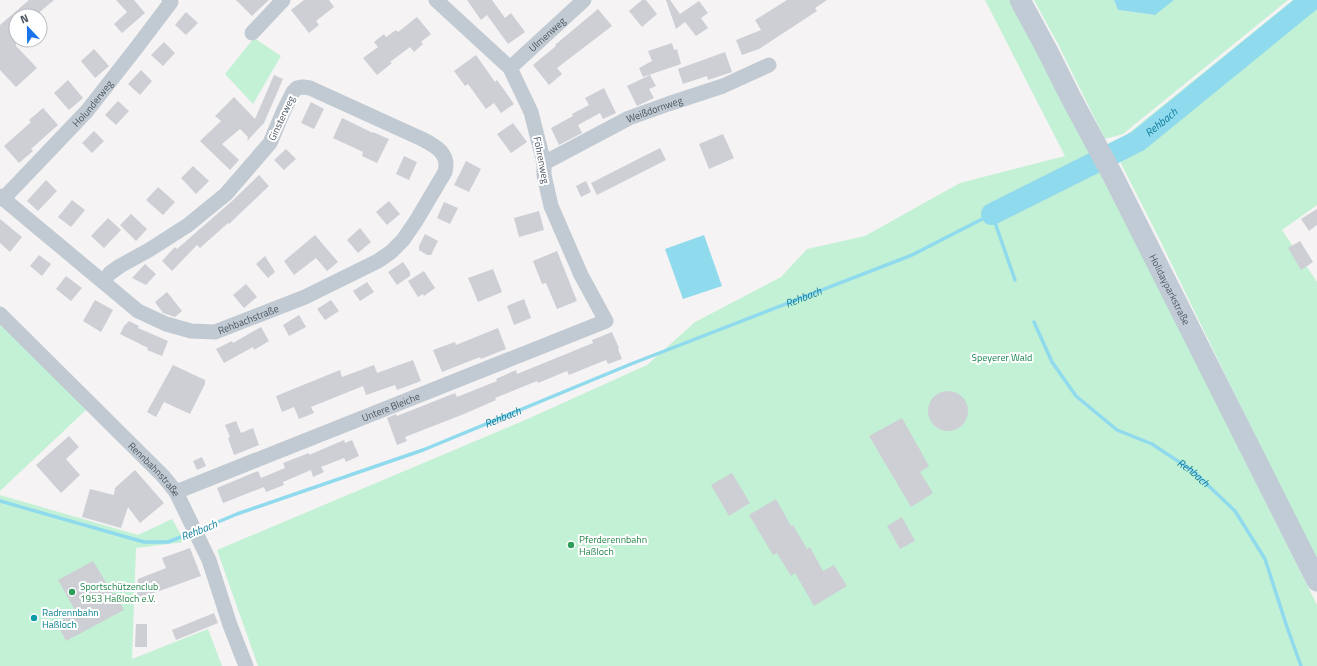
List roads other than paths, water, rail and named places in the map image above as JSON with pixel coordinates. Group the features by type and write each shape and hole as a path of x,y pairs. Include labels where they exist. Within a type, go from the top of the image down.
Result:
{"main road":[{"name":"Holidayparkstraße","path":"1020,0 1048,50 1113,176 1317,581"}],"street":[{"name":"Holunderweg","path":"1,198 87,111 138,47 171,2 168,0"},
{"path":"252,33 283,0"},
{"name":"Föhrenweg","path":"436,0 510,68 531,112 544,163 544,175 551,206 581,276 606,321"},
{"name":"Ulmenweg","path":"510,68 584,0"},
{"name":"Weißdornweg","path":"544,163 630,118 723,86 769,65"},
{"name":"Ginsterweg","path":"103,282 110,273 188,225 226,194 270,142 284,110 293,92 297,88 310,88 415,136 439,149 444,156"},
{"name":"Rehbachstraße","path":"1,198 138,310 166,324 191,332 215,332 305,297 378,261 392,252 403,240 416,221 445,172 446,166 444,156"},
{"name":"Rennbahnstraße","path":"0,314 162,476 176,492 209,560 230,625 246,666"},
{"name":"Untere Bleiche","path":"176,492 606,321"}],"water":[{"path":"1114,0 1174,0 1155,15 1118,10"},
{"path":"704,235 722,286 683,299 665,249"}],"waterway":[{"name":"Rehbach","path":"992,214 1138,141 1311,0"},
{"name":"Rehbach","path":"199,530 237,514 423,450 631,364 912,255 992,214 1015,280"},
{"name":"Rehbach","path":"1034,322 1052,362 1076,396 1117,430 1152,444 1193,471 1235,511 1265,559 1301,666"},
{"name":"Rehbach","path":"0,501 144,542 168,542 191,533"}],"place":[{"name":"Pferderennbahn Haßloch","path":"571,545"},
{"name":"Sportschützenclub 1953 Haßloch e.V.","path":"72,592"},
{"name":"Radrennbahn Haßloch","path":"34,618"}],"park label":[{"name":"Speyerer Wald","path":"1002,357"}]}
